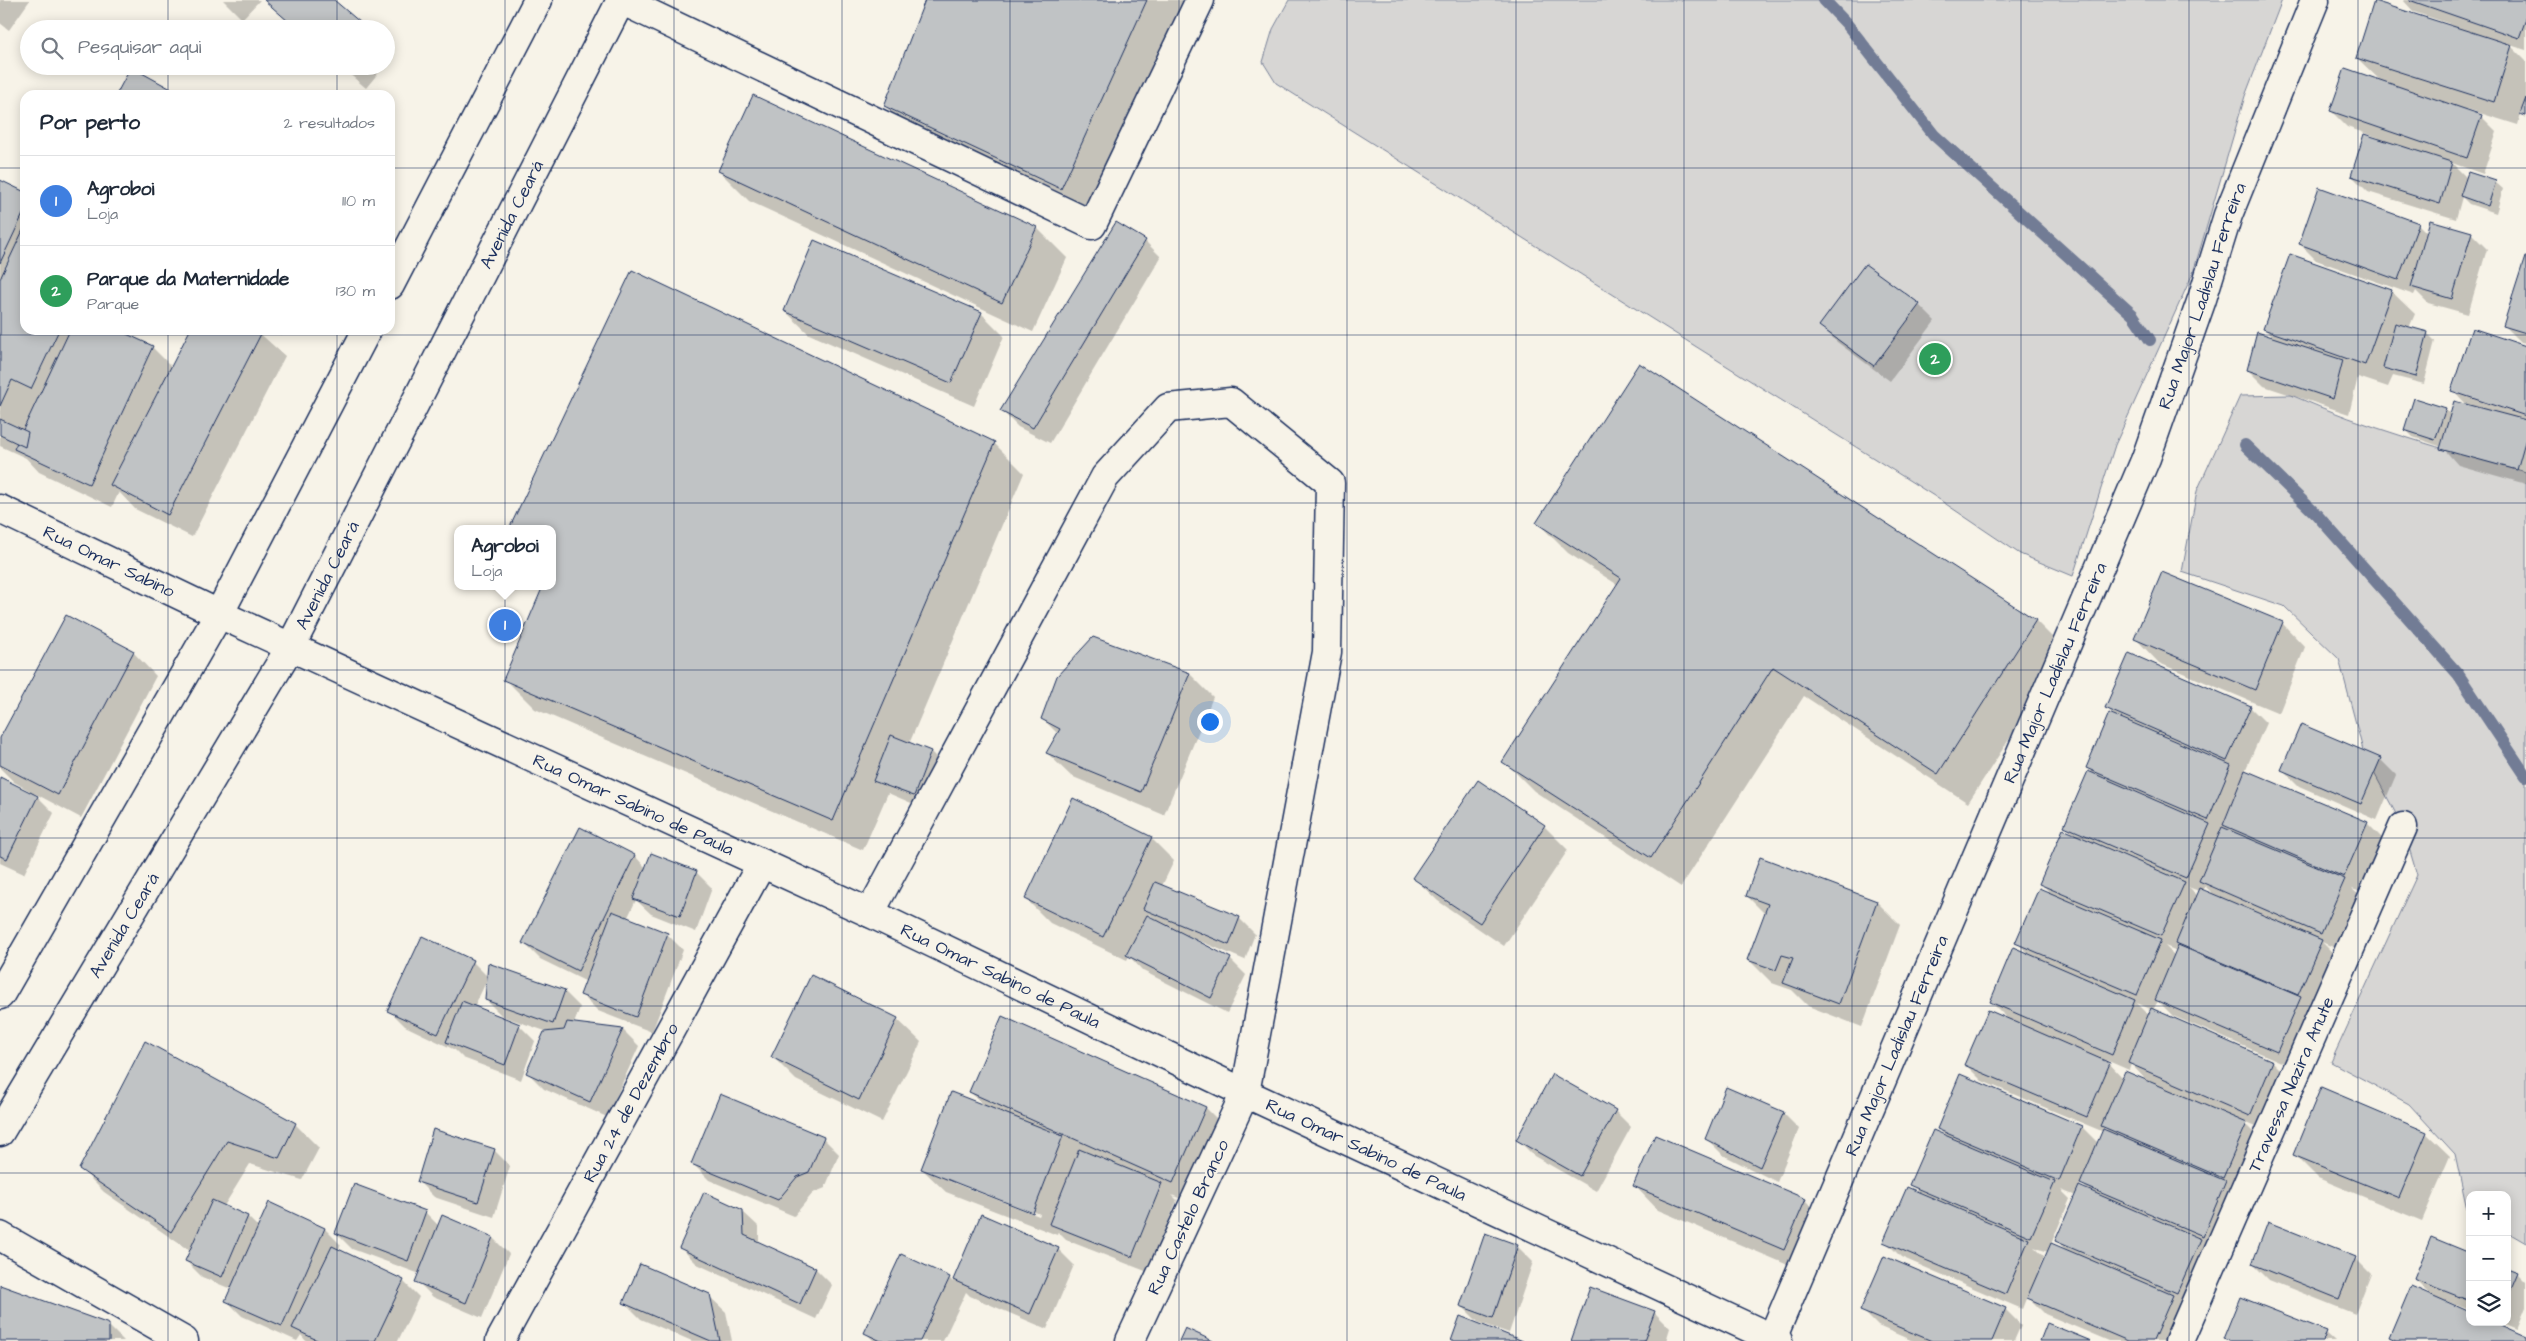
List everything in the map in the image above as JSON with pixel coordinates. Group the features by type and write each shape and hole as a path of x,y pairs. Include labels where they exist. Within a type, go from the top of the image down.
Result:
{"street":[{"path":"395,275 538,0"},
{"path":"621,0 1092,226 1200,0"},
{"name":"Avenida Ceará","path":"0,1132 291,646 621,0"},
{"name":"Rua Major Ladislau Ferreira","path":"1774,1340 2146,458 2202,299 2228,215 2316,0"},
{"path":"0,995 219,614 364,335"},
{"name":"Rua Castelo Branco","path":"870,913 1105,477 1168,408 1231,402 1330,483 1327,652 1245,1093 1130,1341"},
{"name":"Rua Omar Sabino","path":"0,510 219,614"},
{"name":"Rua Omar Sabino de Paula","path":"219,614 870,913 1245,1093 1774,1340"},
{"name":"Travessa Nazira Anute","path":"2179,1341 2403,826"},
{"name":"Rua 24 de Dezembro","path":"500,1341 762,863"},
{"path":"0,1236 184,1341"}],"shaded area":[{"path":"1289,0 2282,0 2245,96 2193,273 2115,445 2073,576 2020,554 1934,496 1276,83 1263,62 1273,29"},
{"path":"2291,395 2378,428 2526,472 2526,1243 2511,1234 2511,1191 2466,1191 2466,1205 2455,1154 2409,1104 2331,1062 2417,875 2403,827 2364,754 2339,659 2284,606 2182,572 2197,491 2240,396"}],"building":[{"path":"264,0 334,0 357,20 287,20"},
{"path":"925,0 1147,0 1061,189 884,106"},
{"path":"2409,0 2526,0 2526,19 2519,38"},
{"path":"2374,1 2512,45 2494,102 2356,58"},
{"path":"2345,68 2482,115 2467,158 2330,111"},
{"path":"127,75 146,75 173,90 119,90"},
{"path":"753,95 1037,227 1002,303 718,171"},
{"path":"2526,98 2526,116 2520,114"},
{"path":"2364,134 2452,162 2440,204 2351,176"},
{"path":"2468,172 2496,181 2488,206 2460,196"},
{"path":"0,180 20,190 20,221 0,263"},
{"path":"2319,187 2419,223 2398,280 2299,244"},
{"path":"2430,220 2472,232 2452,299 2411,287"},
{"path":"1116,222 1146,240 1033,428 1000,411"},
{"path":"20,237 20,335 57,335 31,389 12,380 0,406 0,279"},
{"path":"814,240 982,312 951,383 784,311"},
{"path":"2290,254 2392,290 2365,365 2263,329"},
{"path":"2526,257 2526,333 2503,326"},
{"path":"1865,264 1920,304 1874,366 1819,326"},
{"path":"632,270 995,442 833,821 503,680 541,590 556,590 556,525 511,525"},
{"path":"2395,323 2428,332 2416,377 2383,368"},
{"path":"2472,328 2526,346 2526,416 2451,391"},
{"path":"2257,332 2343,360 2333,399 2247,370"},
{"path":"68,335 129,335 153,346 89,484 14,449"},
{"path":"187,335 260,335 168,515 110,485"},
{"path":"1639,363 2036,620 1938,774 1773,667 1651,858 1502,762 1621,578 1536,523"},
{"path":"2414,398 2446,408 2435,440 2404,430"},
{"path":"2454,401 2526,420 2526,438 2517,470 2440,449"},
{"path":"0,419 28,432 25,447 0,435"},
{"path":"2162,572 2283,622 2255,690 2134,639"},
{"path":"66,615 134,651 58,795 0,765 0,738"},
{"path":"1093,637 1190,673 1141,792 1046,753 1060,729 1041,719 1057,676"},
{"path":"2129,653 2251,706 2227,761 2105,708"},
{"path":"2109,713 2231,765 2208,820 2086,768"},
{"path":"2301,724 2381,758 2361,804 2281,770"},
{"path":"891,735 931,751 914,796 873,781"},
{"path":"2245,770 2368,822 2344,877 2223,825"},
{"path":"2088,771 2210,824 2186,878 2064,826"},
{"path":"0,777 38,796 7,859 0,856"},
{"path":"1478,780 1545,825 1480,923 1412,878"},
{"path":"1073,798 1152,837 1103,937 1025,899"},
{"path":"580,827 635,855 578,971 522,943"},
{"path":"2222,827 2345,879 2321,934 2199,881"},
{"path":"2063,829 2185,882 2161,936 2039,884"},
{"path":"651,853 697,871 680,916 633,899"},
{"path":"1760,857 1877,901 1839,1004 1783,983 1793,958 1782,955 1776,970 1747,960 1768,904 1746,896"},
{"path":"1155,882 1240,917 1229,945 1143,909"},
{"path":"2039,888 2161,940 2137,995 2015,943"},
{"path":"2199,888 2322,940 2298,995 2176,943"},
{"path":"612,911 668,933 636,1017 580,995"},
{"path":"1147,915 1231,958 1211,998 1126,955"},
{"path":"422,936 473,960 438,1034 387,1011"},
{"path":"2178,945 2301,997 2277,1052 2155,1000"},
{"path":"2013,947 2135,1000 2112,1055 1990,1002"},
{"path":"488,963 565,990 553,1024 485,1000"},
{"path":"811,975 898,1018 859,1100 771,1057"},
{"path":"462,1001 520,1024 505,1065 446,1042"},
{"path":"2151,1008 2273,1061 2250,1116 2128,1063"},
{"path":"1988,1010 2110,1063 2087,1117 1964,1065"},
{"path":"1002,1016 1206,1107 1173,1183 969,1092"},
{"path":"567,1022 623,1029 590,1102 526,1073 544,1032 564,1030"},
{"path":"145,1041 296,1123 279,1158 227,1141 171,1232 79,1169"},
{"path":"2125,1071 2247,1123 2223,1178 2101,1126"},
{"path":"1552,1074 1616,1110 1580,1176 1516,1140"},
{"path":"1960,1074 2082,1126 2059,1181 1937,1129"},
{"path":"1726,1087 1784,1112 1760,1167 1705,1139"},
{"path":"2321,1087 2427,1132 2399,1198 2293,1155"},
{"path":"951,1092 1063,1136 1033,1213 921,1169"},
{"path":"720,1094 824,1137 809,1172 797,1177 778,1200 691,1164"},
{"path":"433,1129 495,1149 478,1202 417,1182"},
{"path":"2103,1129 2226,1181 2203,1236 2080,1184"},
{"path":"1933,1130 2055,1182 2031,1237 1909,1185"},
{"path":"1655,1135 1806,1199 1784,1250 1633,1186"},
{"path":"1079,1149 1162,1183 1132,1257 1049,1224"},
{"path":"354,1184 426,1211 408,1261 335,1233"},
{"path":"2079,1186 2201,1239 2177,1293 2055,1241"},
{"path":"1907,1187 2029,1239 2006,1294 1883,1242"},
{"path":"704,1192 743,1210 744,1235 816,1268 800,1304 679,1248"},
{"path":"212,1200 248,1216 222,1277 185,1261"},
{"path":"269,1202 325,1228 282,1326 225,1301"},
{"path":"981,1214 1059,1248 1030,1314 953,1280"},
{"path":"442,1215 493,1237 466,1303 415,1282"},
{"path":"2268,1222 2356,1257 2339,1299 2252,1264"},
{"path":"1485,1233 1518,1245 1493,1318 1460,1306"},
{"path":"2431,1237 2466,1251 2466,1299 2414,1279"},
{"path":"2051,1243 2173,1295 2153,1341 2128,1341 2027,1298"},
{"path":"332,1246 404,1280 375,1341 319,1341 292,1328"},
{"path":"901,1254 950,1277 920,1341 881,1341 864,1333"},
{"path":"1884,1256 2006,1308 1992,1341 1932,1341 1860,1311"},
{"path":"640,1264 710,1294 720,1341 711,1341 623,1303"},
{"path":"2511,1269 2518,1272 2511,1289"},
{"path":"0,1285 109,1324 109,1341 0,1341"},
{"path":"2411,1286 2466,1310 2466,1326 2502,1326 2526,1337 2526,1341 2396,1341 2389,1338"},
{"path":"1590,1287 1655,1311 1644,1341 1571,1341"},
{"path":"2240,1297 2327,1331 2323,1341 2229,1341 2223,1339"},
{"path":"1460,1316 1523,1341 1451,1341"},
{"path":"2047,1323 2091,1341 2040,1341"},
{"path":"1185,1328 1213,1341 1179,1341"}],"waterway":[{"path":"1824,0 1846,23 1934,135 2133,315 2150,340"},
{"path":"2245,445 2317,515 2458,674 2526,776"}],"place":[{"name":"Parque da Maternidade","path":"1935,359"},
{"name":"Agroboi","path":"505,625"}]}
